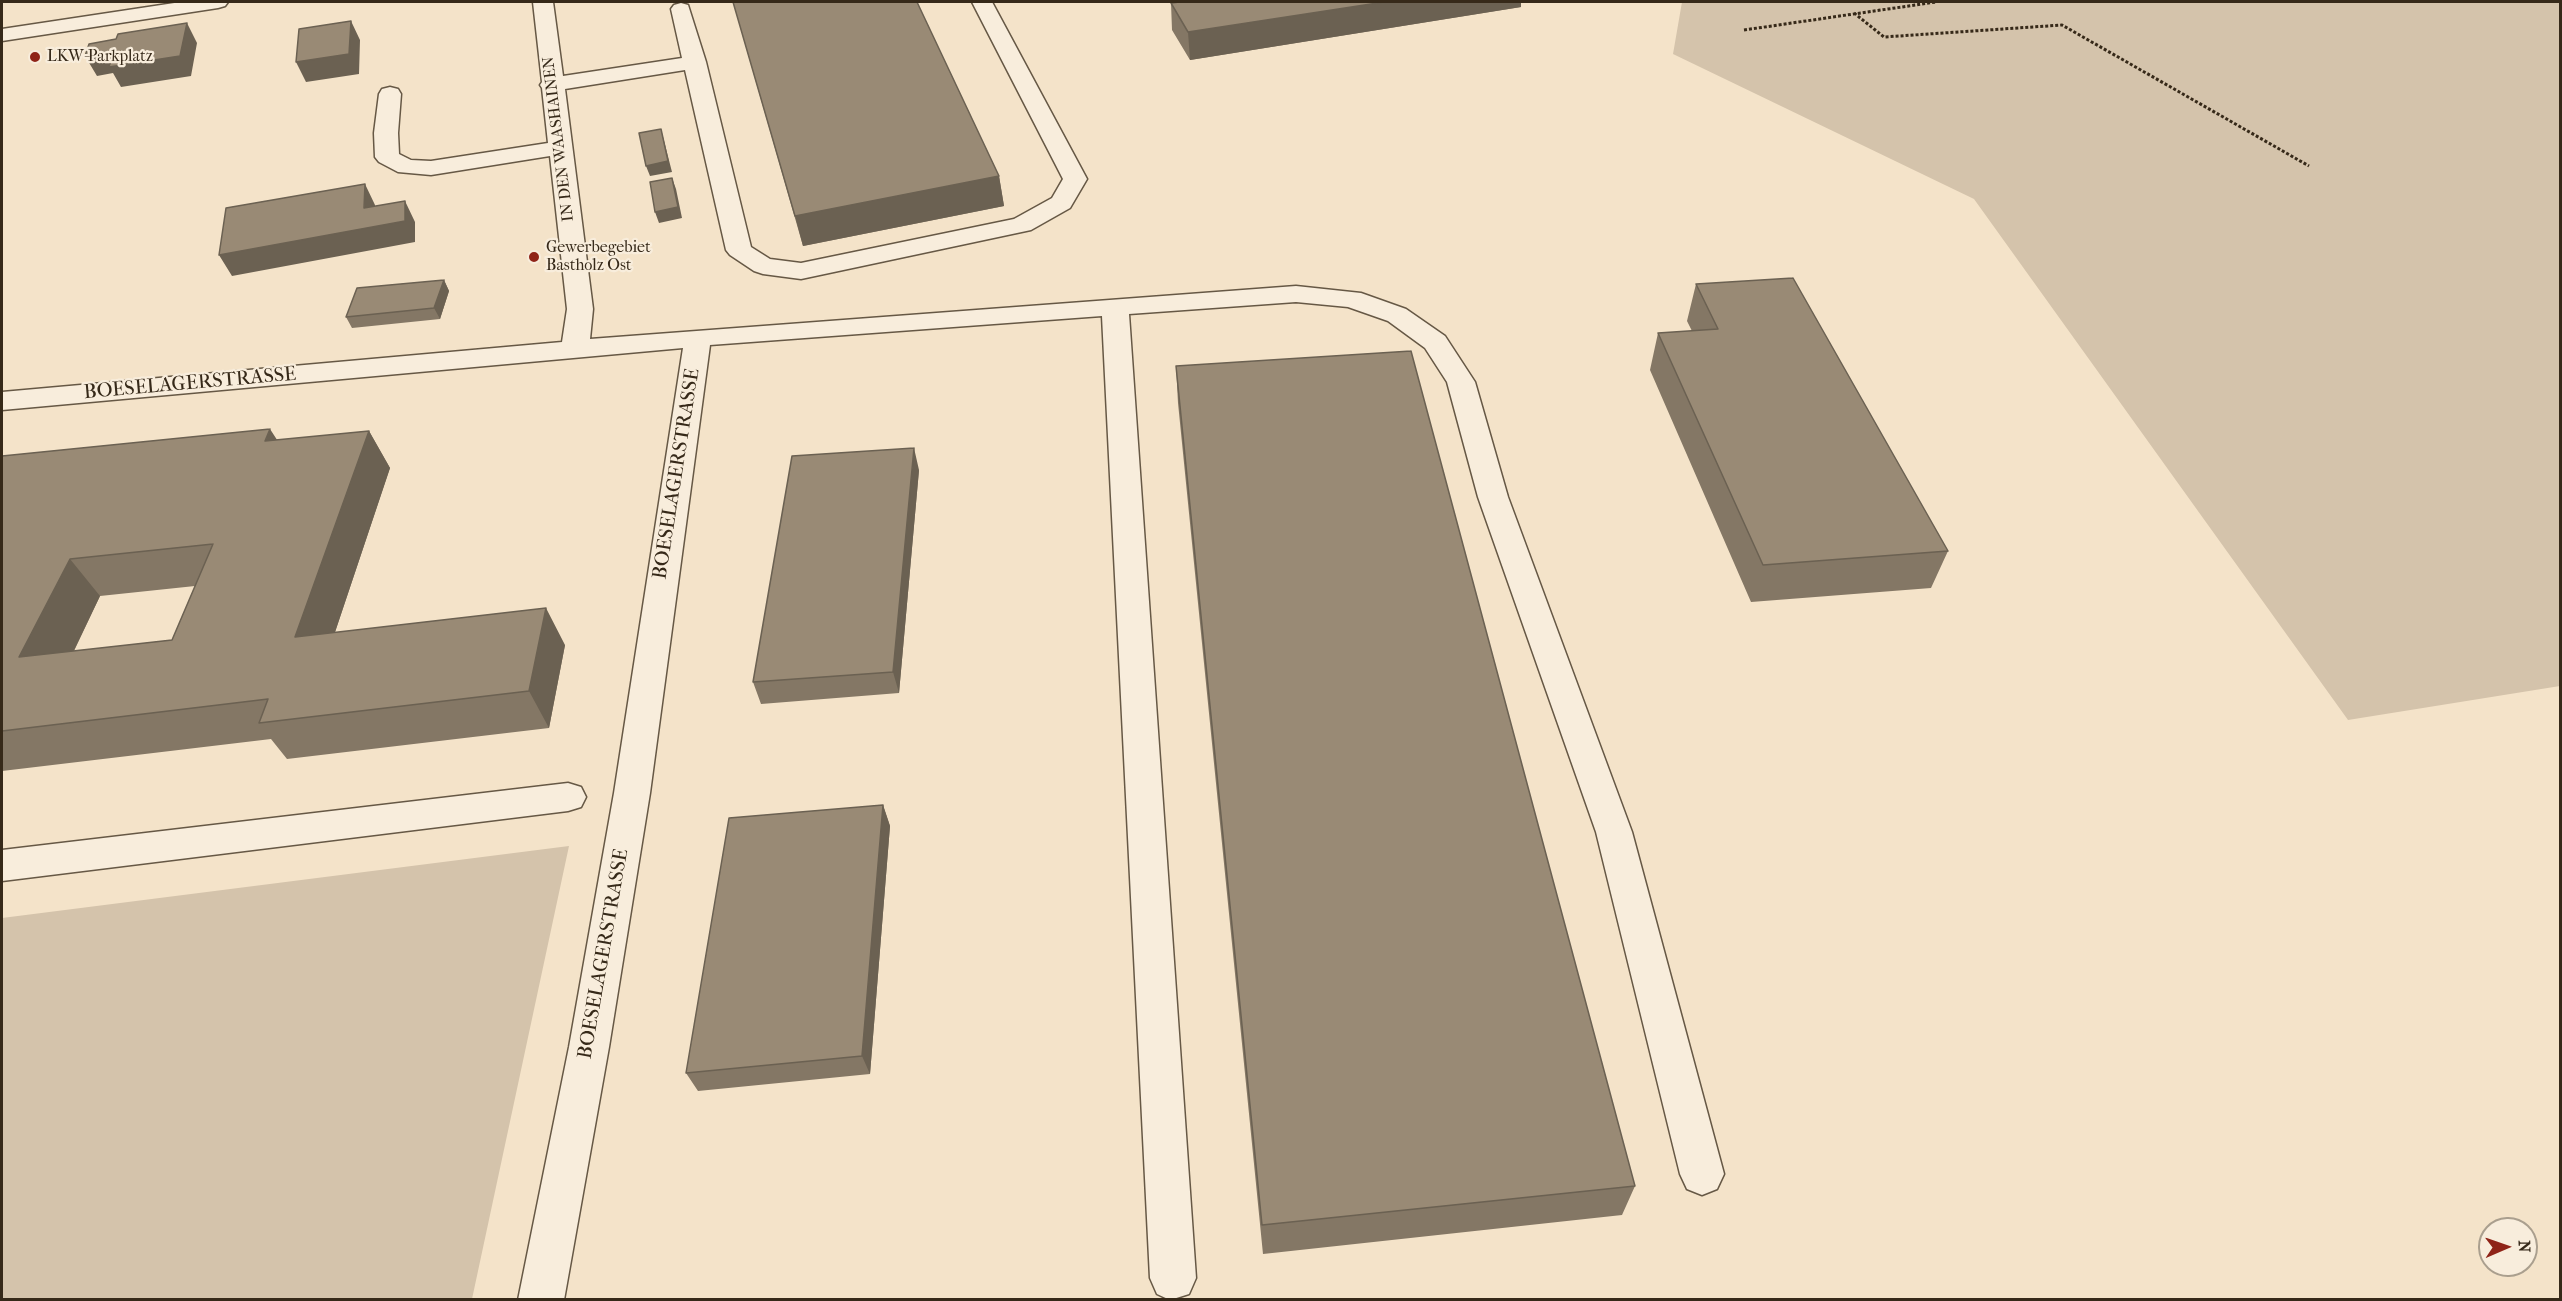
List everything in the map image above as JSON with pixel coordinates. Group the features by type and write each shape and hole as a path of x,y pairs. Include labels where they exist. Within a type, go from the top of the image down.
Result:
{"street":[{"path":"2,35 218,2"},
{"name":"IN DEN WAASHAINEN","path":"543,2 551,85 580,309 575,349"},
{"path":"681,9 739,250 763,266 801,272 1022,225 1061,203 1075,179 982,2"},
{"path":"551,85 695,63"},
{"path":"390,94 386,133 387,157 406,167 431,168 559,148"},
{"path":"698,338 1296,294 1352,299 1397,315 1435,342 1461,382 1493,497 1614,832 1702,1174"},
{"path":"1115,307 1173,1278"},
{"name":"BOESELAGERSTRASSE","path":"2,401 698,338 628,816 589,1047 541,1299"},
{"path":"2,866 568,797"}],"path":[{"path":"1744,30 1936,2"},
{"path":"1854,13 1884,37 2062,25 2309,166"}],"shaded area":[{"path":"1682,2 2560,2 2560,686 2348,720 1974,199 1673,54"},
{"path":"569,846 472,1299 2,1299 2,918"}],"building":[{"path":"733,2 917,2 999,176 795,216"},
{"path":"1384,2 1188,32 1171,3"},
{"path":"351,21 349,54 296,62 299,29"},
{"path":"187,23 180,56 109,67 113,52 85,56 89,44 116,39 118,34"},
{"path":"661,129 668,161 646,166 639,133"},
{"path":"672,178 678,207 655,212 650,182"},
{"path":"365,184 364,208 405,201 405,221 219,255 226,208"},
{"path":"1793,278 1948,551 1763,565 1658,333 1718,329 1696,284"},
{"path":"444,280 434,308 346,317 357,288"},
{"path":"1411,351 1635,1186 1262,1225 1176,366"},
{"path":"270,429 265,441 369,431 295,637 546,608 529,691 259,723 268,699 2,731 2,456","holes":["213,544 172,640 19,657 70,559"]},
{"path":"914,448 893,672 753,682 792,456"},
{"path":"883,805 862,1056 686,1073 729,818"}],"place":[{"name":"LKW-Parkplatz","path":"35,57"},
{"name":"Gewerbegebiet Bastholz Ost","path":"534,257"}]}
